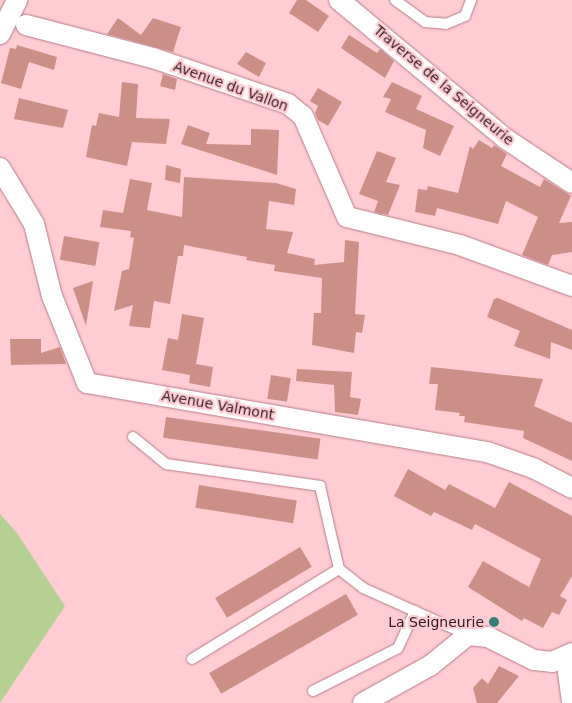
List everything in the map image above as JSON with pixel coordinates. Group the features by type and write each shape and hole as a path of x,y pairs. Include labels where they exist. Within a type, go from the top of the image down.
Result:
{"street":[{"name":"Traverse de la Seigneurie","path":"339,0 506,139 572,183"},
{"path":"0,34 14,5"},
{"name":"Avenue du Vallon","path":"26,25 153,58 288,104 303,116 346,217 460,245 572,286"},
{"path":"549,168 572,166"},
{"name":"Avenue Valmont","path":"0,168 34,224 52,296 87,383 488,452 533,468 572,488"},
{"path":"363,703 431,665 468,635 488,637 534,660 552,662 569,656 572,702"}],"lane":[{"path":"395,0 425,22 446,24 465,16 472,0"},
{"path":"133,437 166,464 320,486 340,570 363,588 468,635"},
{"path":"192,659 340,570"},
{"path":"313,691 398,648 415,611"}],"green space":[{"path":"0,514 17,533 65,606 0,703"}],"building":[{"path":"297,0 306,0 329,16 318,32 289,13"},
{"path":"118,18 141,35 153,18 181,27 173,52 107,34"},
{"path":"349,35 377,53 380,49 394,61 385,78 341,48"},
{"path":"17,45 57,57 54,70 29,62 21,89 1,83 10,48 16,49"},
{"path":"246,52 266,63 259,77 237,64"},
{"path":"163,74 177,79 175,90 160,86"},
{"path":"122,82 138,84 136,118 170,119 166,144 132,142 127,166 86,157 92,125 96,126 99,113 119,117"},
{"path":"392,82 422,96 416,109 454,126 440,156 423,148 426,130 385,112 391,99 383,97"},
{"path":"318,88 342,102 328,126 318,120 315,113 318,106 310,101"},
{"path":"19,98 68,110 63,128 14,119"},
{"path":"188,125 210,133 206,144 251,145 251,129 279,130 277,175 181,144"},
{"path":"479,140 492,148 494,145 507,154 501,166 540,187 544,179 571,196 559,223 572,222 572,252 552,255 548,265 522,255 538,217 506,201 498,224 437,208 435,216 415,212 418,189 427,190 428,186 458,193 470,146 473,149"},
{"path":"377,151 396,158 386,182 400,185 388,215 374,212 378,201 359,194"},
{"path":"166,165 181,169 180,183 165,180"},
{"path":"184,177 276,183 296,189 294,205 269,201 266,229 293,232 287,253 315,259 314,265 344,262 345,240 359,242 355,314 365,315 362,333 356,332 354,353 312,345 314,313 321,313 322,278 274,271 275,265 246,260 247,257 184,245 183,256 178,256 170,304 154,301 150,328 129,326 133,305 114,311 122,271 129,269 134,238 130,237 131,231 100,227 103,210 123,213 130,179 152,183 147,210 182,217"},
{"path":"64,236 99,242 95,266 60,260"},
{"path":"93,281 86,326 73,288"},
{"path":"498,298 572,330 572,350 551,342 550,359 514,346 520,331 487,317 494,299"},
{"path":"182,314 204,318 196,364 213,367 210,387 189,383 190,375 162,370 168,338 178,340"},
{"path":"10,339 41,339 41,353 60,347 66,364 11,365"},
{"path":"431,367 543,379 534,406 572,423 572,461 523,438 524,431 464,422 465,416 459,416 460,413 435,410 438,384 429,384"},
{"path":"297,369 352,372 350,397 361,399 358,415 335,412 334,385 296,381"},
{"path":"271,375 291,378 287,402 267,399"},
{"path":"166,417 320,439 318,460 163,438"},
{"path":"408,469 445,490 449,484 495,508 509,482 572,516 572,576 560,596 567,600 559,615 552,612 543,628 524,618 522,621 468,587 483,561 529,587 541,559 475,524 472,530 434,512 431,516 394,496"},
{"path":"199,485 297,500 293,523 195,508"},
{"path":"300,547 312,567 227,618 215,598"},
{"path":"346,594 358,615 221,694 209,673"},
{"path":"499,666 519,676 497,703 477,703 473,688 482,678 488,684"}],"place":[{"name":"La Seigneurie","path":"494,622"}]}
